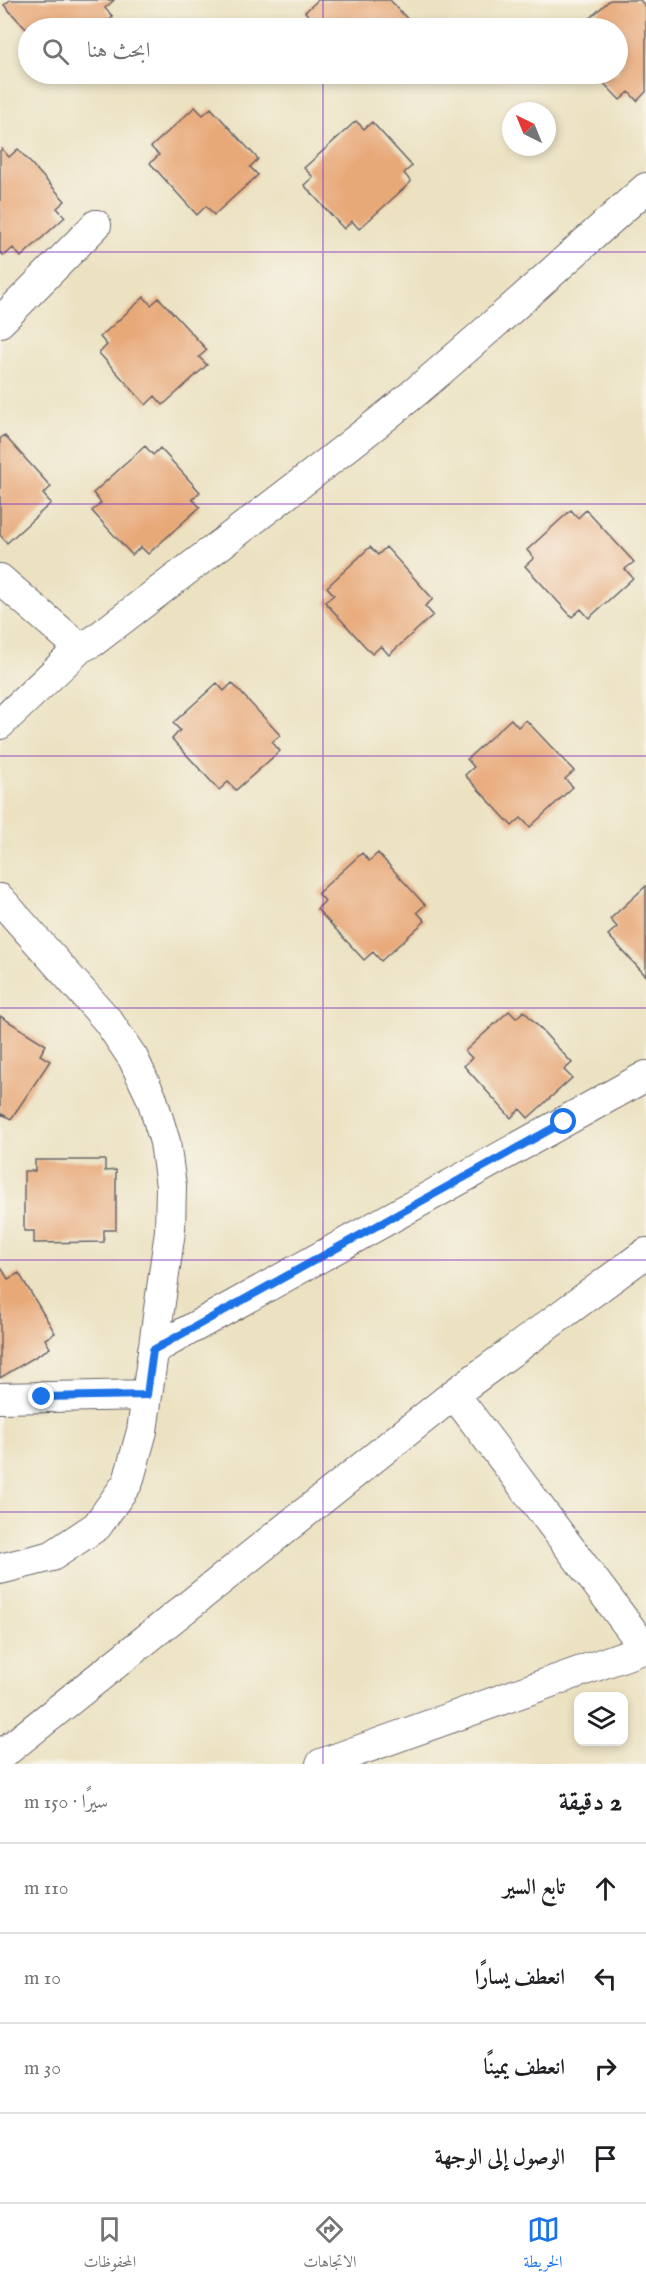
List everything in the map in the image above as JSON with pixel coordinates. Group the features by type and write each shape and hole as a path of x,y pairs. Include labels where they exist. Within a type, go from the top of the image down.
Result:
{"street":[{"path":"0,724 80,648 94,641 285,496 491,329 646,188"},
{"path":"0,322 96,225"},
{"path":"0,579 80,648"},
{"path":"0,899 108,1021 133,1058 152,1098 165,1142 171,1186 170,1231 142,1431 128,1482 97,1526 52,1557 0,1568"},
{"path":"153,1350 646,1076"},
{"path":"0,1756 454,1394 642,1265"},
{"path":"321,1764 646,1648 454,1394"},
{"path":"0,1398 147,1395"}],"building":[{"path":"10,0 114,0 105,8 112,18 18,18 18,20 4,5"},
{"path":"318,0 390,0 406,18 311,18 305,12"},
{"path":"610,0 640,0 646,7 646,92 637,101 629,92 620,100 605,84 628,84 628,18 590,18"},
{"path":"195,107 203,115 211,108 258,159 250,167 258,175 214,215 206,206 197,215 150,163 159,155 151,147"},
{"path":"356,121 364,129 372,122 412,166 404,173 411,182 359,229 352,221 344,229 304,185 313,177 304,168"},
{"path":"2,149 9,157 18,149 65,201 57,208 65,217 21,257 13,248 4,256 0,252 0,151"},
{"path":"144,297 151,305 159,298 207,350 199,357 207,365 163,405 155,396 146,405 99,353 107,345 100,337"},
{"path":"4,435 51,487 43,494 51,503 7,543 0,535 0,439"},
{"path":"145,446 153,455 160,448 200,492 192,499 200,507 148,554 141,547 132,555 92,511 101,503 93,493"},
{"path":"571,510 578,518 586,510 634,562 625,569 633,578 589,618 581,609 572,617 525,566 534,558 527,550"},
{"path":"370,547 378,555 386,547 433,599 425,606 433,615 389,655 381,646 372,654 325,602 334,595 327,587"},
{"path":"217,683 224,691 232,683 280,735 272,742 280,751 236,790 228,782 219,790 172,739 180,730 173,723"},
{"path":"511,719 518,727 526,720 574,771 565,779 573,787 530,827 521,818 512,826 465,775 474,767 467,759"},
{"path":"362,853 369,861 378,853 425,905 417,912 425,921 381,961 373,952 364,960 317,909 325,901 318,893"},
{"path":"646,886 646,976 608,935 617,927 610,919"},
{"path":"509,1011 516,1018 524,1011 572,1063 564,1070 572,1078 528,1118 520,1109 511,1118 464,1066 472,1058 465,1051"},
{"path":"0,1016 46,1045 40,1055 50,1061 11,1119 2,1114 0,1117"},
{"path":"35,1160 105,1160 105,1171 116,1170 116,1230 104,1230 104,1242 34,1243 34,1231 24,1231 24,1171 35,1171"},
{"path":"2,1269 8,1279 19,1273 55,1333 45,1339 50,1348 0,1378 0,1270"}],"route":[{"path":"42,1397 147,1395 153,1350 564,1122"}]}
